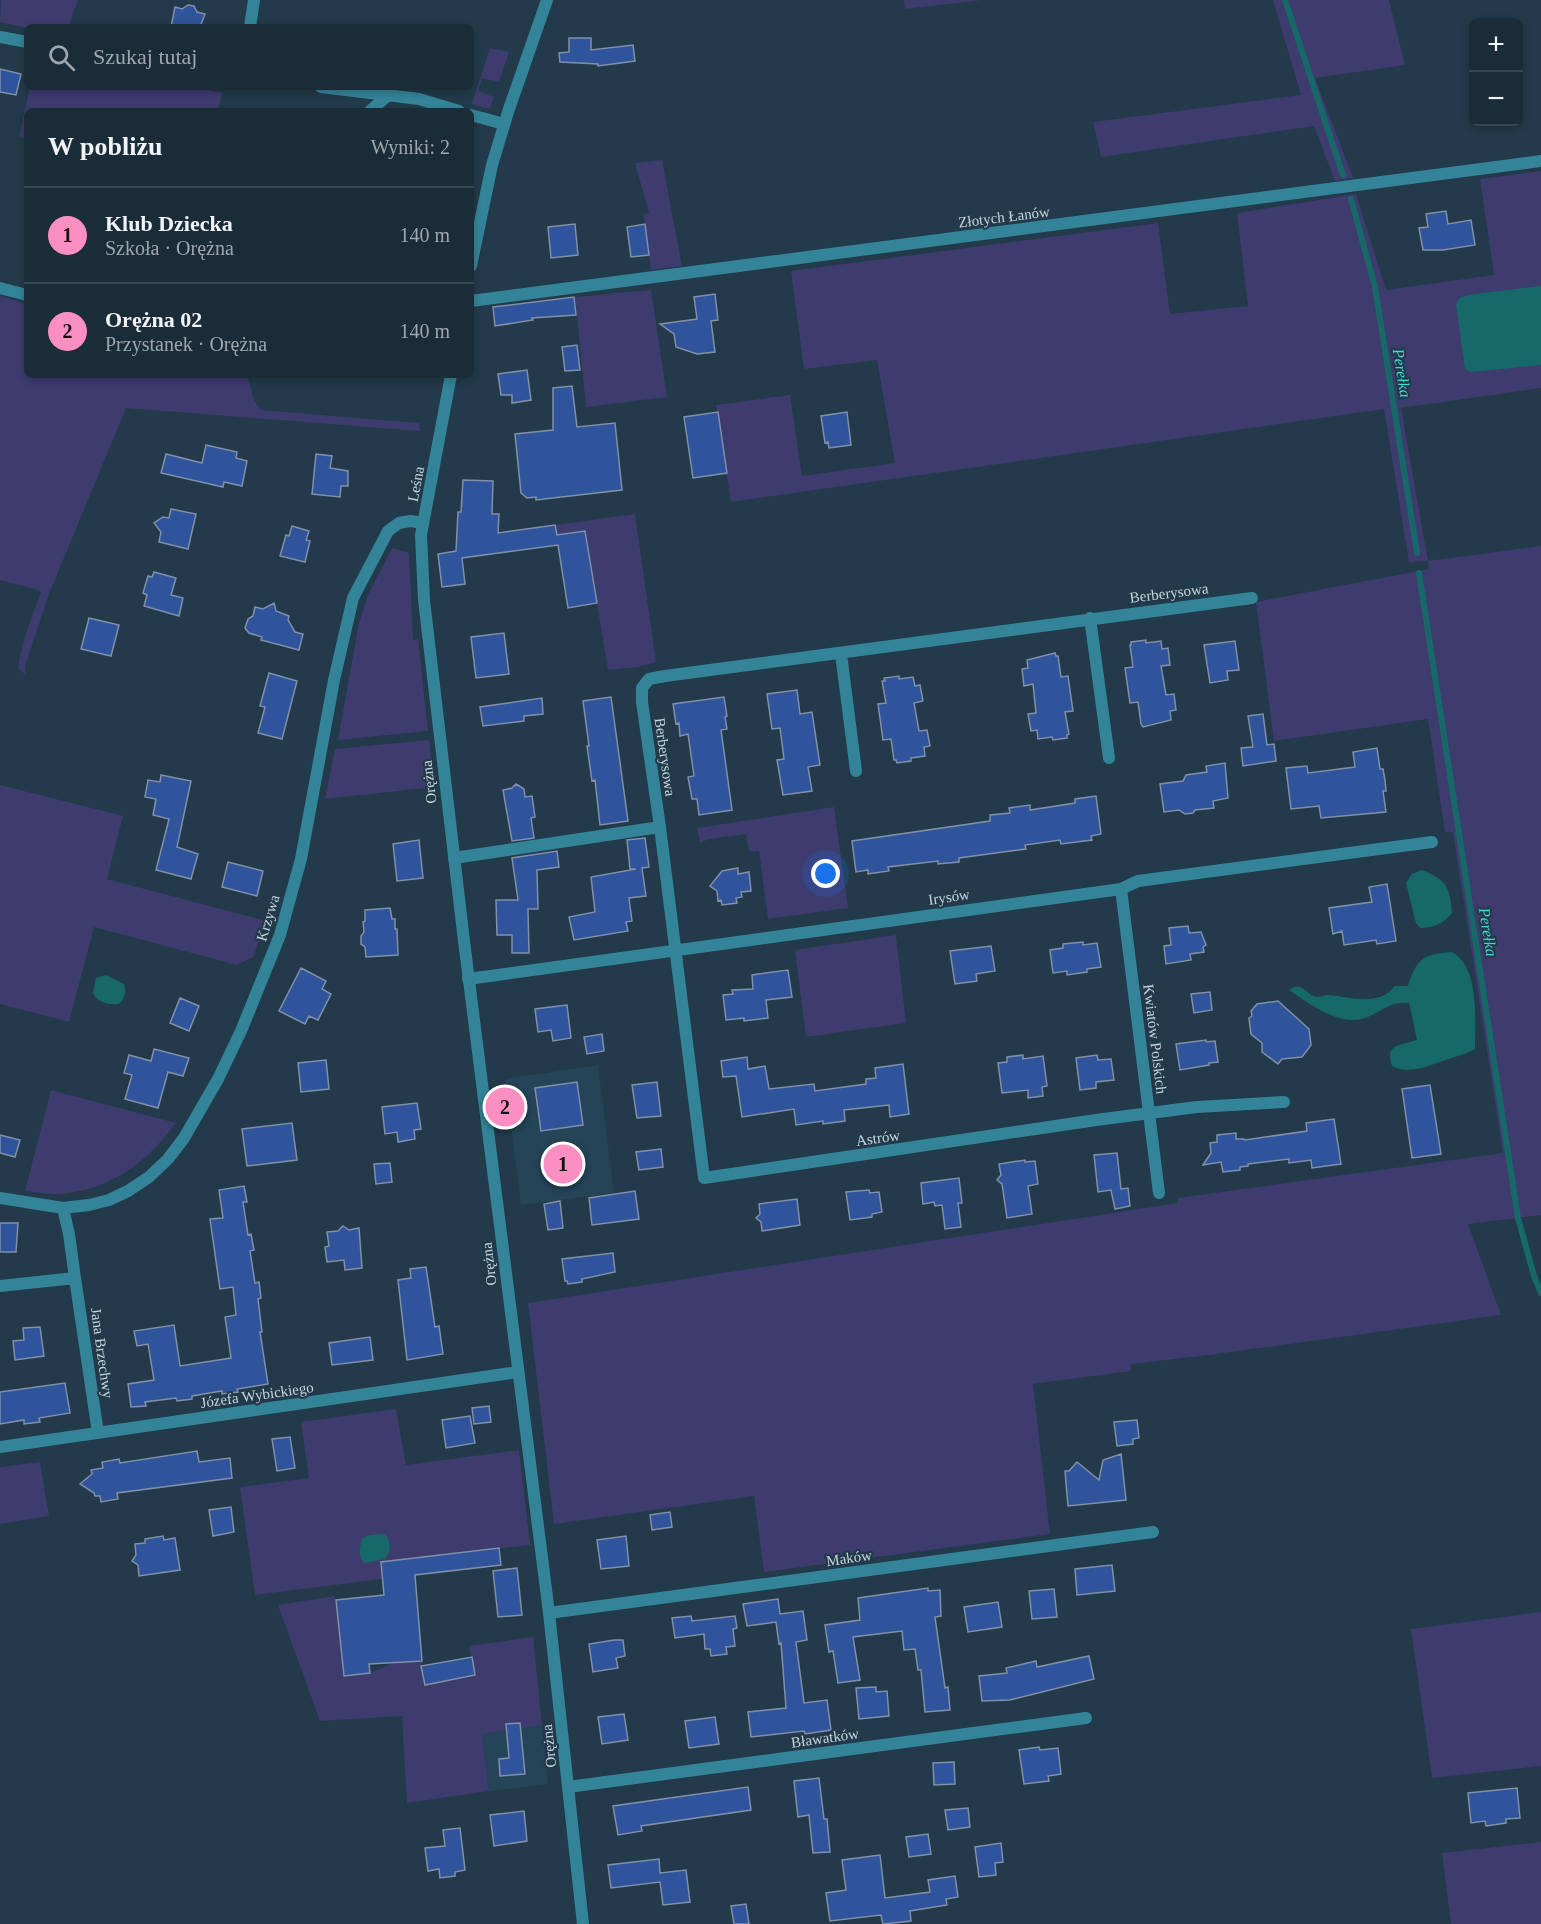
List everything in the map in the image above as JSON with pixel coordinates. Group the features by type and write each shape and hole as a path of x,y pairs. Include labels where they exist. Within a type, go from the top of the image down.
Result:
{"street":[{"path":"250,24 254,0"},
{"path":"474,252 504,124 547,0"},
{"path":"0,37 24,41"},
{"path":"343,90 419,99 449,108"},
{"path":"373,108 387,96"},
{"path":"474,115 504,124"},
{"name":"Złotych Łanów","path":"474,301 1541,161"},
{"path":"0,288 24,294"},
{"name":"Leśna","path":"424,600 421,545 423,523 450,378"},
{"name":"Krzywa","path":"0,1198 63,1208 109,1200 149,1177 168,1159 184,1138 218,1079 261,984 286,913 301,859 336,670 353,598 388,531 404,522 423,523"},
{"name":"Berberysowa","path":"660,827 642,702 642,688 649,679 1252,598"},
{"name":"Orężna","path":"424,600 468,979 549,1613 583,1924"},
{"path":"1090,618 1110,758"},
{"path":"841,654 856,771"},
{"path":"454,858 660,827 675,950"},
{"name":"Irysów","path":"468,979 1121,889 1138,881 1432,842"},
{"name":"Kwiatów Polskich","path":"1121,889 1159,1193"},
{"name":"Astrów","path":"675,950 704,1178 1197,1107 1284,1102"},
{"name":"Jana Brzechwy","path":"63,1208 98,1433"},
{"path":"0,1286 75,1278"},
{"name":"Józefa Wybickiego","path":"0,1447 518,1372"},
{"name":"Maków","path":"549,1613 1153,1532"},
{"name":"Bławatków","path":"568,1787 1086,1718"}],"shaded area":[{"path":"1,0 78,0 69,24 24,24 24,27 0,22"},
{"path":"904,0 982,0 905,9"},
{"path":"1273,0 1389,0 1405,65 1315,78 1353,178 1335,181 1314,126 1101,157 1093,122 1301,95"},
{"path":"490,48 509,52 499,82 482,78 478,91 494,97 490,109 472,104"},
{"path":"29,90 208,90 222,93 219,108 25,108"},
{"path":"24,114 24,138 19,137"},
{"path":"662,160 682,266 651,270 644,214 649,213 635,163"},
{"path":"1541,171 1541,388 1401,408 1428,561 1409,562 1384,409 731,502 716,405 790,395 802,476 895,463 877,360 804,369 791,271 1158,223 1170,314 1248,306 1237,213 1356,194 1386,290 1494,275 1480,179"},
{"path":"1541,286 1541,365 1471,372 1465,369 1456,304 1460,298"},
{"path":"651,290 667,397 586,407 575,297"},
{"path":"0,296 24,303 24,378 248,378 254,400 261,410 419,423 420,431 126,408 49,594 25,666 26,676 18,667 41,591 0,580"},
{"path":"635,514 656,662 638,667 608,670 585,531 557,535 555,525"},
{"path":"1541,546 1541,1215 1468,1224 1501,1315 1131,1364 1131,1371 1033,1384 1050,1534 764,1572 754,1496 554,1524 528,1303 1178,1203 1178,1198 1503,1153 1453,832 1445,832 1428,719 1274,741 1256,602 1429,569 1428,561"},
{"path":"392,548 409,553 413,640 418,639 428,731 338,740 359,623 368,595"},
{"path":"429,740 434,787 325,799 335,749"},
{"path":"0,785 123,816 107,879 266,921 253,957 237,965 94,927 69,1022 0,1004"},
{"path":"834,807 848,908 768,919 759,851 749,851 746,834 709,839 700,843 697,828"},
{"path":"1422,870 1437,877 1446,886 1452,913 1438,924 1420,928 1416,923 1406,883 1412,874"},
{"path":"896,935 906,1023 806,1037 795,950"},
{"path":"1452,952 1461,959 1472,982 1475,1049 1418,1069 1398,1069 1392,1066 1390,1059 1392,1049 1417,1040 1409,1003 1393,1004 1370,1016 1349,1020 1327,1014 1289,990 1297,986 1318,997 1328,995 1372,999 1381,997 1395,986 1408,986 1422,959 1434,954"},
{"path":"106,975 124,984 125,995 119,1004 104,1003 93,993 96,978"},
{"path":"598,1065 614,1193 521,1205 505,1079"},
{"path":"51,1090 176,1123 153,1150 112,1180 80,1191 62,1194 25,1191"},
{"path":"396,1409 406,1465 519,1450 530,1545 381,1562 382,1579 255,1595 240,1487 309,1478 301,1422"},
{"path":"40,1462 49,1516 0,1524 0,1467"},
{"path":"384,1534 389,1543 387,1556 385,1559 365,1563 360,1555 362,1538"},
{"path":"335,1596 344,1675 370,1673 393,1663 422,1661 425,1685 475,1675 469,1646 533,1637 542,1725 482,1734 489,1791 407,1803 402,1716 320,1721 278,1605"},
{"path":"1541,1612 1541,1766 1432,1778 1411,1629"},
{"path":"542,1725 548,1784 489,1791 482,1734"},
{"path":"1541,1842 1541,1924 1451,1924 1442,1853"}],"building":[{"path":"188,5 194,6 197,12 205,14 201,24 172,24 175,7 182,9"},
{"path":"569,38 591,38 591,50 633,45 635,61 598,66 598,64 560,62 559,53 569,52"},
{"path":"0,69 21,74 16,95 0,92"},
{"path":"1446,211 1448,224 1471,220 1475,245 1443,250 1423,250 1419,228 1428,227 1426,214"},
{"path":"575,224 578,255 551,258 548,227"},
{"path":"645,224 649,255 631,257 627,227"},
{"path":"715,294 718,320 711,321 715,352 697,354 676,347 674,334 660,324 697,319 694,297"},
{"path":"574,297 576,315 532,318 533,320 495,326 493,307"},
{"path":"577,345 580,370 565,371 562,347"},
{"path":"527,370 531,400 512,403 512,395 501,395 498,374"},
{"path":"572,386 577,427 615,423 622,490 536,500 536,497 527,498 521,493 515,434 553,430 553,388"},
{"path":"718,412 727,473 693,478 684,417"},
{"path":"847,412 851,445 829,448 828,442 825,443 821,416"},
{"path":"206,445 237,452 236,458 247,461 242,486 224,482 223,487 161,473 166,454 202,463"},
{"path":"316,454 332,456 330,468 348,471 348,486 341,486 340,497 312,494"},
{"path":"463,480 493,481 492,514 499,514 498,533 555,525 557,535 585,531 597,603 568,608 558,545 462,558 465,584 442,587 438,554 456,551 458,512 461,512"},
{"path":"171,509 196,514 188,549 159,542 161,532 154,523 163,517 169,518"},
{"path":"292,526 309,531 306,540 310,541 305,562 280,556 286,535 289,536"},
{"path":"154,572 176,578 171,595 183,598 179,616 144,606 147,595 143,593 148,576 152,577"},
{"path":"274,603 276,611 289,616 288,620 295,632 303,634 299,650 261,640 262,637 249,633 245,628 248,619 253,616 255,607 263,609"},
{"path":"89,618 119,625 111,656 81,649"},
{"path":"504,633 509,674 476,678 471,637"},
{"path":"1146,640 1146,643 1161,641 1162,649 1168,648 1170,665 1161,666 1166,695 1174,694 1176,710 1170,711 1171,720 1143,727 1138,702 1130,703 1125,668 1133,667 1131,642"},
{"path":"1235,641 1239,670 1227,671 1228,680 1210,683 1204,645"},
{"path":"1055,653 1058,656 1061,677 1068,676 1073,711 1065,712 1069,734 1067,738 1038,739 1037,730 1031,731 1028,714 1036,713 1033,684 1024,686 1022,669 1028,668 1027,660"},
{"path":"269,673 297,681 282,739 258,733 265,707 260,706"},
{"path":"899,676 899,679 913,677 915,686 920,685 923,701 914,703 919,731 927,730 930,746 924,747 925,756 897,763 894,760 891,739 883,740 878,704 886,703 882,681 885,681 884,678"},
{"path":"797,690 800,714 812,712 820,765 808,767 812,791 783,795 777,760 784,759 780,728 772,729 767,694"},
{"path":"611,697 628,821 600,825 595,780 592,781 587,746 589,746 583,701"},
{"path":"724,697 727,729 721,730 732,810 699,815 697,799 692,799 688,777 694,776 688,734 680,736 679,723 676,724 673,704"},
{"path":"542,698 543,714 524,716 524,721 483,726 480,707"},
{"path":"1263,714 1267,745 1274,744 1276,761 1243,766 1241,748 1253,747 1248,716"},
{"path":"1377,748 1380,769 1383,769 1385,780 1386,791 1383,791 1386,812 1321,818 1319,806 1291,809 1286,768 1307,766 1308,773 1355,767 1353,752"},
{"path":"1225,763 1228,798 1213,801 1214,808 1195,810 1193,813 1185,814 1179,810 1164,812 1160,784 1183,781 1186,775 1207,772 1206,766"},
{"path":"161,775 191,781 177,847 198,854 191,879 156,870 169,819 153,815 156,799 145,797 148,780 160,782"},
{"path":"516,784 524,789 525,797 532,796 535,817 531,818 534,838 512,841 503,790 512,788"},
{"path":"1096,796 1101,834 1091,836 1092,840 1061,844 1060,840 1025,845 1026,849 959,858 959,862 938,864 938,861 888,867 889,871 868,874 868,870 856,872 852,841 990,821 990,815 1010,813 1009,808 1030,805 1030,810 1075,803 1075,799"},
{"path":"645,838 649,867 642,868 646,896 629,898 632,921 626,922 628,931 574,940 569,917 595,912 591,877 636,869 630,869 627,840"},
{"path":"419,840 423,878 397,881 393,844"},
{"path":"557,851 559,867 537,870 538,909 528,909 529,953 512,953 512,935 497,935 496,900 518,900 512,858"},
{"path":"228,862 263,871 257,896 222,887"},
{"path":"738,868 738,874 749,872 751,891 741,892 742,897 736,898 737,903 722,905 721,900 718,901 717,891 710,886 722,871"},
{"path":"1387,884 1396,941 1377,944 1376,940 1344,945 1342,931 1333,934 1329,908 1372,902 1369,887"},
{"path":"390,908 392,919 395,919 395,929 397,929 398,955 366,957 365,947 361,944 365,910"},
{"path":"1188,926 1189,933 1201,932 1206,945 1203,947 1204,952 1190,954 1191,960 1166,964 1164,946 1171,945 1169,928"},
{"path":"1083,942 1083,945 1097,943 1101,967 1067,975 1067,971 1053,973 1050,950 1063,948 1063,944"},
{"path":"991,946 995,971 976,974 977,981 955,984 950,951"},
{"path":"301,968 326,981 322,989 331,994 318,1020 309,1016 305,1024 279,1011"},
{"path":"788,970 792,997 766,1000 768,1018 744,1021 744,1018 726,1020 723,995 733,994 732,990 753,989 752,975"},
{"path":"1210,992 1212,1010 1194,1013 1191,994"},
{"path":"180,998 199,1006 189,1031 170,1023"},
{"path":"1278,1001 1309,1029 1311,1045 1302,1057 1282,1059 1278,1064 1262,1052 1262,1043 1251,1034 1249,1018 1257,1004"},
{"path":"567,1005 571,1038 553,1041 551,1030 538,1032 535,1009"},
{"path":"602,1034 604,1051 587,1054 584,1037"},
{"path":"1206,1040 1206,1042 1215,1041 1218,1062 1180,1070 1176,1044"},
{"path":"154,1049 189,1058 183,1076 168,1072 158,1108 125,1099 132,1075 124,1073 129,1055 151,1061"},
{"path":"1023,1055 1023,1059 1043,1056 1047,1086 1042,1087 1043,1096 1028,1098 1028,1090 1002,1093 998,1063 1007,1062 1007,1057"},
{"path":"1097,1055 1098,1060 1111,1059 1114,1080 1096,1082 1096,1088 1080,1090 1076,1058"},
{"path":"747,1057 748,1069 765,1066 769,1089 814,1084 815,1091 866,1084 866,1079 876,1078 875,1068 903,1064 909,1114 890,1117 889,1105 844,1110 845,1121 823,1124 823,1121 796,1125 794,1109 742,1117 736,1076 723,1077 721,1061"},
{"path":"326,1060 329,1089 301,1092 298,1063"},
{"path":"577,1082 583,1125 541,1131 535,1088"},
{"path":"657,1082 661,1116 637,1118 632,1085"},
{"path":"1430,1085 1441,1154 1412,1158 1402,1089"},
{"path":"417,1103 421,1129 414,1130 415,1139 398,1142 397,1132 385,1134 382,1107"},
{"path":"1334,1119 1341,1164 1312,1168 1311,1160 1289,1163 1289,1159 1248,1164 1248,1166 1240,1167 1240,1170 1223,1172 1221,1162 1203,1165 1211,1153 1210,1143 1217,1142 1217,1135 1236,1133 1236,1139 1245,1140 1307,1131 1306,1123"},
{"path":"292,1123 297,1160 247,1166 242,1129"},
{"path":"0,1135 20,1140 15,1157 0,1153"},
{"path":"661,1149 663,1167 639,1170 636,1152"},
{"path":"1117,1153 1121,1189 1128,1188 1130,1206 1115,1209 1111,1190 1098,1192 1094,1155"},
{"path":"1025,1160 1025,1162 1035,1161 1038,1184 1028,1186 1032,1214 1007,1218 1002,1184 997,1180 1001,1175 999,1164"},
{"path":"390,1163 392,1182 376,1184 374,1164"},
{"path":"959,1178 962,1203 958,1203 961,1227 945,1229 942,1205 935,1206 934,1202 923,1204 921,1183"},
{"path":"244,1186 247,1202 243,1202 248,1235 251,1234 254,1250 250,1251 255,1283 259,1282 261,1298 258,1299 262,1332 260,1332 268,1384 237,1389 238,1392 222,1394 222,1391 192,1396 192,1399 177,1401 176,1398 145,1402 146,1406 131,1407 128,1384 154,1380 148,1344 137,1346 134,1331 174,1325 180,1366 231,1358 225,1317 236,1315 233,1287 220,1289 210,1219 223,1218 219,1190"},
{"path":"869,1190 870,1193 879,1192 882,1212 872,1214 872,1217 850,1220 846,1192"},
{"path":"635,1191 639,1219 592,1225 589,1198"},
{"path":"797,1199 800,1225 762,1231 761,1222 756,1218 760,1214 759,1204"},
{"path":"560,1201 563,1228 548,1230 544,1204"},
{"path":"0,1223 18,1223 16,1252 0,1252"},
{"path":"343,1226 349,1230 359,1228 362,1268 345,1270 344,1260 327,1262 325,1247 329,1246 327,1232 338,1231"},
{"path":"613,1253 615,1272 582,1279 582,1282 568,1284 565,1281 562,1259"},
{"path":"426,1267 435,1327 439,1326 443,1354 407,1360 398,1280 411,1278 410,1269"},
{"path":"40,1327 44,1356 15,1360 13,1341 24,1340 23,1328"},
{"path":"370,1337 373,1360 332,1365 329,1343"},
{"path":"65,1383 70,1413 39,1418 40,1422 24,1424 24,1420 0,1424 0,1392"},
{"path":"489,1406 491,1422 474,1424 472,1408"},
{"path":"470,1416 475,1443 446,1448 442,1420"},
{"path":"1137,1420 1139,1438 1133,1439 1133,1444 1117,1446 1114,1422"},
{"path":"290,1437 295,1468 277,1471 272,1439"},
{"path":"197,1451 199,1462 230,1458 232,1478 117,1493 118,1499 101,1502 100,1496 95,1496 80,1484 92,1474 91,1470 103,1468 102,1462 119,1459 120,1463"},
{"path":"1121,1454 1126,1500 1068,1506 1065,1471 1069,1471 1077,1462 1099,1480 1103,1460"},
{"path":"231,1507 234,1532 213,1536 209,1510"},
{"path":"670,1512 672,1527 652,1530 650,1515"},
{"path":"163,1536 164,1540 175,1538 180,1570 139,1576 138,1565 132,1561 136,1555 135,1544 145,1543 145,1539"},
{"path":"626,1536 629,1566 601,1569 597,1540"},
{"path":"499,1548 501,1565 415,1575 422,1661 369,1664 370,1673 344,1676 336,1600 384,1595 381,1562"},
{"path":"1112,1565 1115,1591 1077,1595 1075,1569"},
{"path":"517,1568 522,1615 498,1617 493,1571"},
{"path":"928,1588 928,1591 940,1590 941,1616 935,1617 950,1710 925,1712 921,1670 918,1670 915,1649 904,1650 902,1631 853,1637 860,1680 838,1683 833,1651 829,1652 825,1625 860,1620 858,1598"},
{"path":"1054,1589 1057,1617 1032,1619 1029,1591"},
{"path":"778,1599 780,1614 803,1611 807,1640 796,1642 804,1703 827,1700 831,1730 751,1737 748,1712 786,1708 781,1643 779,1644 776,1622 747,1626 743,1604"},
{"path":"998,1602 1002,1627 968,1632 964,1607"},
{"path":"691,1616 692,1621 735,1616 737,1628 733,1629 735,1646 726,1647 727,1654 711,1656 710,1649 705,1649 704,1634 675,1638 672,1618"},
{"path":"623,1640 625,1656 616,1658 618,1668 593,1672 589,1644"},
{"path":"1089,1656 1094,1679 1010,1700 982,1701 979,1676 1007,1673 1006,1668 1036,1661 1037,1667"},
{"path":"472,1657 475,1675 425,1685 421,1666"},
{"path":"876,1687 876,1692 887,1691 889,1716 859,1719 856,1688"},
{"path":"624,1714 628,1740 602,1744 598,1717"},
{"path":"715,1717 719,1744 689,1748 685,1721"},
{"path":"520,1723 525,1774 500,1776 499,1759 509,1758 506,1724"},
{"path":"1039,1747 1040,1750 1058,1748 1061,1774 1048,1776 1049,1781 1024,1784 1019,1750"},
{"path":"954,1762 955,1784 934,1785 933,1763"},
{"path":"819,1778 824,1819 827,1819 830,1852 813,1853 809,1815 798,1817 794,1781"},
{"path":"748,1787 751,1810 641,1826 642,1831 618,1835 613,1806"},
{"path":"1517,1788 1520,1818 1506,1819 1506,1823 1486,1826 1485,1821 1471,1823 1468,1793"},
{"path":"968,1808 970,1827 948,1830 945,1810"},
{"path":"524,1811 527,1841 494,1846 490,1815"},
{"path":"460,1828 465,1870 455,1872 455,1876 440,1878 439,1869 428,1871 425,1848 445,1846 443,1830"},
{"path":"928,1834 931,1854 909,1857 906,1837"},
{"path":"1001,1843 1003,1862 995,1863 996,1875 979,1877 975,1847"},
{"path":"880,1855 885,1898 930,1892 928,1880 955,1876 958,1897 946,1899 947,1905 910,1911 911,1921 883,1924 881,1915 830,1921 826,1893 846,1890 842,1860"},
{"path":"659,1859 660,1873 686,1870 690,1902 663,1905 660,1882 611,1888 608,1865"},
{"path":"746,1904 749,1924 734,1924 731,1906"}],"waterway":[{"name":"Perełka","path":"1285,0 1343,175"},
{"name":"Perełka","path":"1351,199 1375,287 1417,553"},
{"name":"Perełka","path":"1419,573 1518,1218 1541,1293"}],"place":[{"name":"Orężna 02","path":"505,1107"},
{"name":"Klub Dziecka","path":"563,1164"}]}
